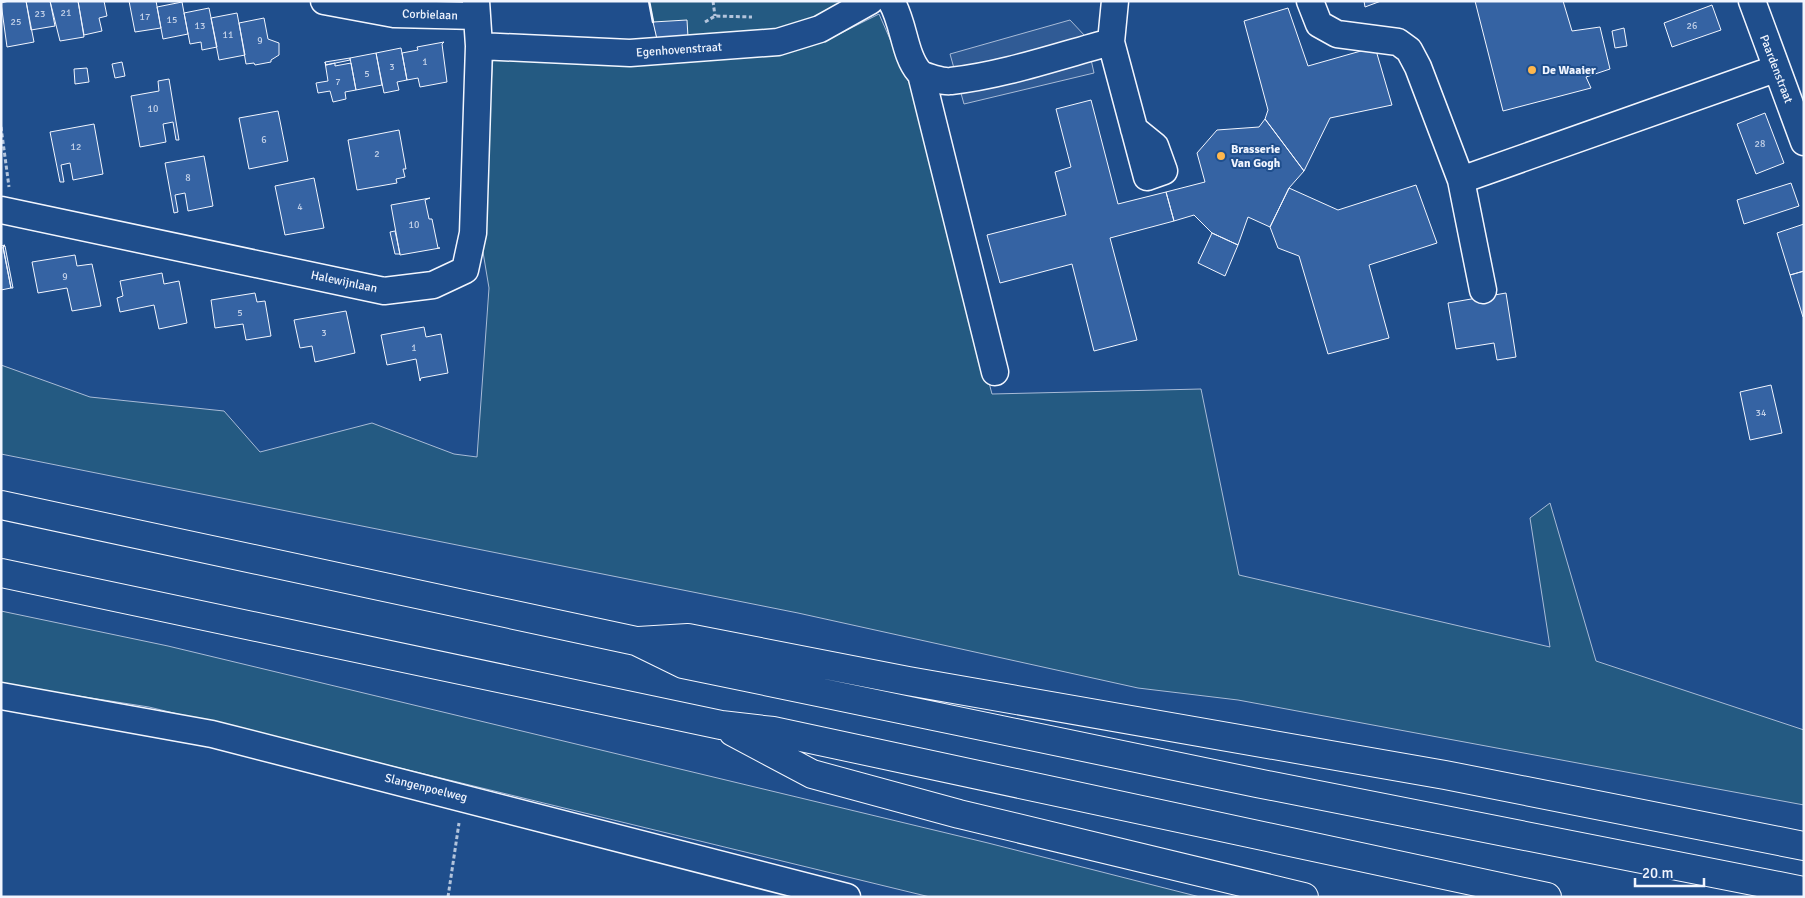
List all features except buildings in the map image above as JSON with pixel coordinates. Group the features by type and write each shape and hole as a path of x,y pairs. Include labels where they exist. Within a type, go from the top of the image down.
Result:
{"highway":[{"path":"1,505 636,641 683,664 1257,783 1804,890"},
{"path":"1,572 721,725 783,733 1546,897"},
{"path":"636,641 688,638 908,681 1444,775 1804,846"},
{"path":"721,725 812,774 959,814 1304,897"}],"street":[{"name":"Corbielaan","path":"324,1 394,14 477,9"},
{"name":"Egenhovenstraat","path":"479,46 630,54 778,42 820,29 870,1"},
{"path":"891,1 898,13 914,66 921,74 996,372"},
{"path":"1115,1 1111,42 1134,129"},
{"path":"1310,1 1320,24 1337,34 1398,42 1409,50 1418,67 1461,180 1483,290"},
{"name":"Paardenstraat","path":"1752,1 1775,70 1803,139"},
{"name":"Halewijnlaan","path":"7,211 384,291 434,285 465,270 473,234 479,46 477,9"},
{"path":"921,74 949,82 1010,69 1111,42"},
{"path":"1461,180 1775,70"},
{"name":"Slangenpoelweg","path":"1,696 212,734 847,897"}],"path":[{"path":"713,1 716,16"},
{"path":"702,24 716,16 754,17"},
{"path":"1,127 7,211"},
{"path":"448,897 463,797"}],"shaded area":[{"path":"649,1 852,1 816,19 776,31 657,39"},
{"path":"879,14 911,87 992,394 1201,389 1239,575 1550,647 1530,518 1550,503 1596,661 1804,730 1804,805 1238,700 1138,688 798,613 1,454 1,365 90,397 224,411 260,452 372,423 454,454 477,457 489,288 480,234 493,58 630,65 780,55 825,41"},
{"path":"1070,20 1086,37 1094,73 964,104 950,54"},
{"path":"1,611 168,646 988,843 1200,897 930,897 149,707 1,684"}],"wall":[{"path":"649,1 653,22"}],"place":[{"name":"De Waaier","path":"1532,70"},
{"name":"Brasserie Van Gogh","path":"1221,156"}]}
